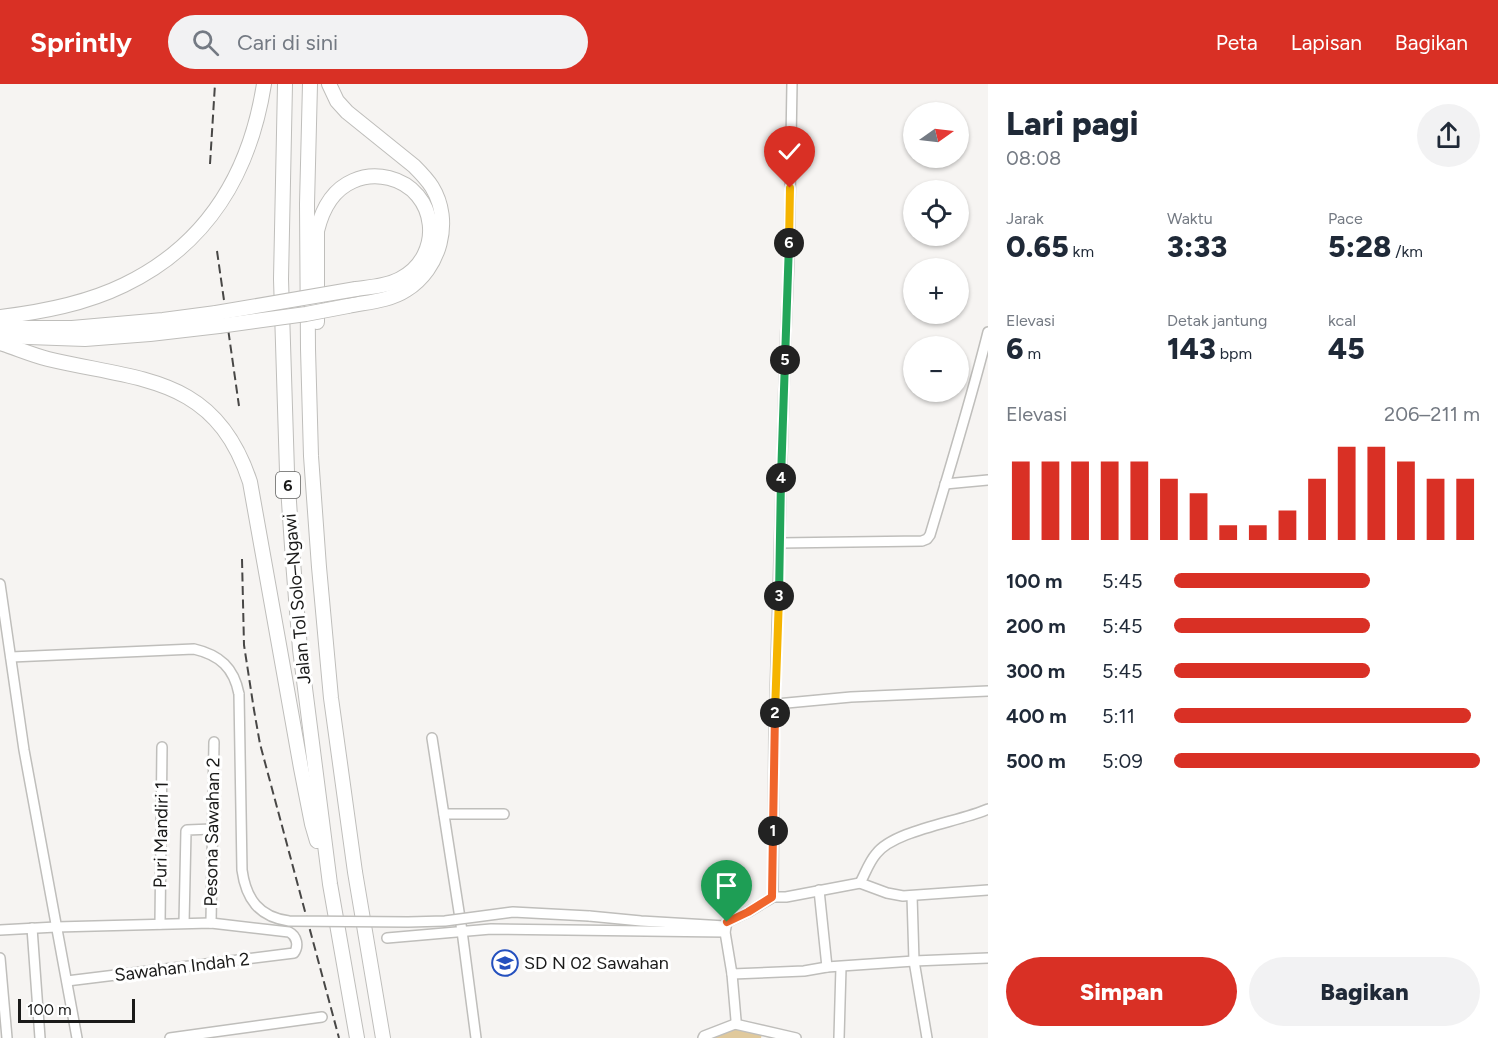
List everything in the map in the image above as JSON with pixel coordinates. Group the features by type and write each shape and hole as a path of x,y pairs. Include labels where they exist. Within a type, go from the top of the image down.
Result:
{"highway":[{"path":"0,317 62,307 106,293 141,276 174,253 206,222 231,186 251,142 264,84"},
{"name":"Jalan Tol Solo–Ngawi","path":"285,84 281,279 292,561 312,757 330,884 357,1038"},
{"name":"Jalan Tol Solo–Ngawi","path":"310,84 307,214 311,456 331,698 355,872 383,1038"},
{"path":"0,325 18,328 72,328 163,320 306,314 394,296 406,290 425,274 437,254 442,229 439,203 433,188 422,173 347,112 337,101 329,84"},
{"path":"0,336 84,339 150,334 218,319 356,289 391,283 402,278 420,262 426,251 430,228 427,209 418,195 396,180 380,176 359,179 350,183 329,200 320,219 317,231 317,244 316,432 311,456"},
{"path":"0,343 47,358 122,373 163,385 200,405 228,435 250,482 312,824 330,884"}],"street":[{"path":"772,897 792,84"},
{"path":"780,543 924,540 930,535 983,372 988,332"},
{"path":"945,484 988,480"},
{"path":"0,584 24,750 77,1038"},
{"path":"11,657 194,649 213,655 225,665 232,672 239,694 244,885 258,907 268,915 280,920 445,921 513,912 589,916 725,929"},
{"path":"776,704 851,697 988,691"},
{"path":"432,738 476,1038"},
{"name":"Pesona Sawahan 2","path":"211,923 214,742"},
{"name":"Puri Mandiri 1","path":"160,924 162,747"},
{"path":"860,883 876,852 887,843 988,809"},
{"path":"444,814 504,814"},
{"path":"184,923 185,833 188,830 212,829"},
{"path":"735,1024 732,974 725,929 729,921 772,897 786,897 860,883 896,896 988,890"},
{"path":"819,891 827,968"},
{"path":"912,896 914,961 927,1038"},
{"path":"0,930 211,923"},
{"name":"Sawahan Indah 2","path":"67,981 293,954 296,951 296,939 289,932 211,923"},
{"path":"32,928 40,1038"},
{"path":"387,938 516,929 725,929"},
{"path":"0,958 7,1038"},
{"path":"732,974 804,971 914,961 988,960"},
{"path":"839,1038 841,967"},
{"path":"170,1038 322,1017"},
{"path":"703,1038 735,1024 796,1038"}],"shaded area":[{"path":"737,1028 762,1034 761,1038 713,1038"}],"railway":[{"path":"210,164 215,84"},
{"path":"217,251 239,406"},
{"path":"242,559 244,645 260,744 339,1038"}],"place":[{"name":"SD N 02 Sawahan","path":"505,963"}],"route":[{"path":"727,922 772,897 774,735 790,188"}]}
